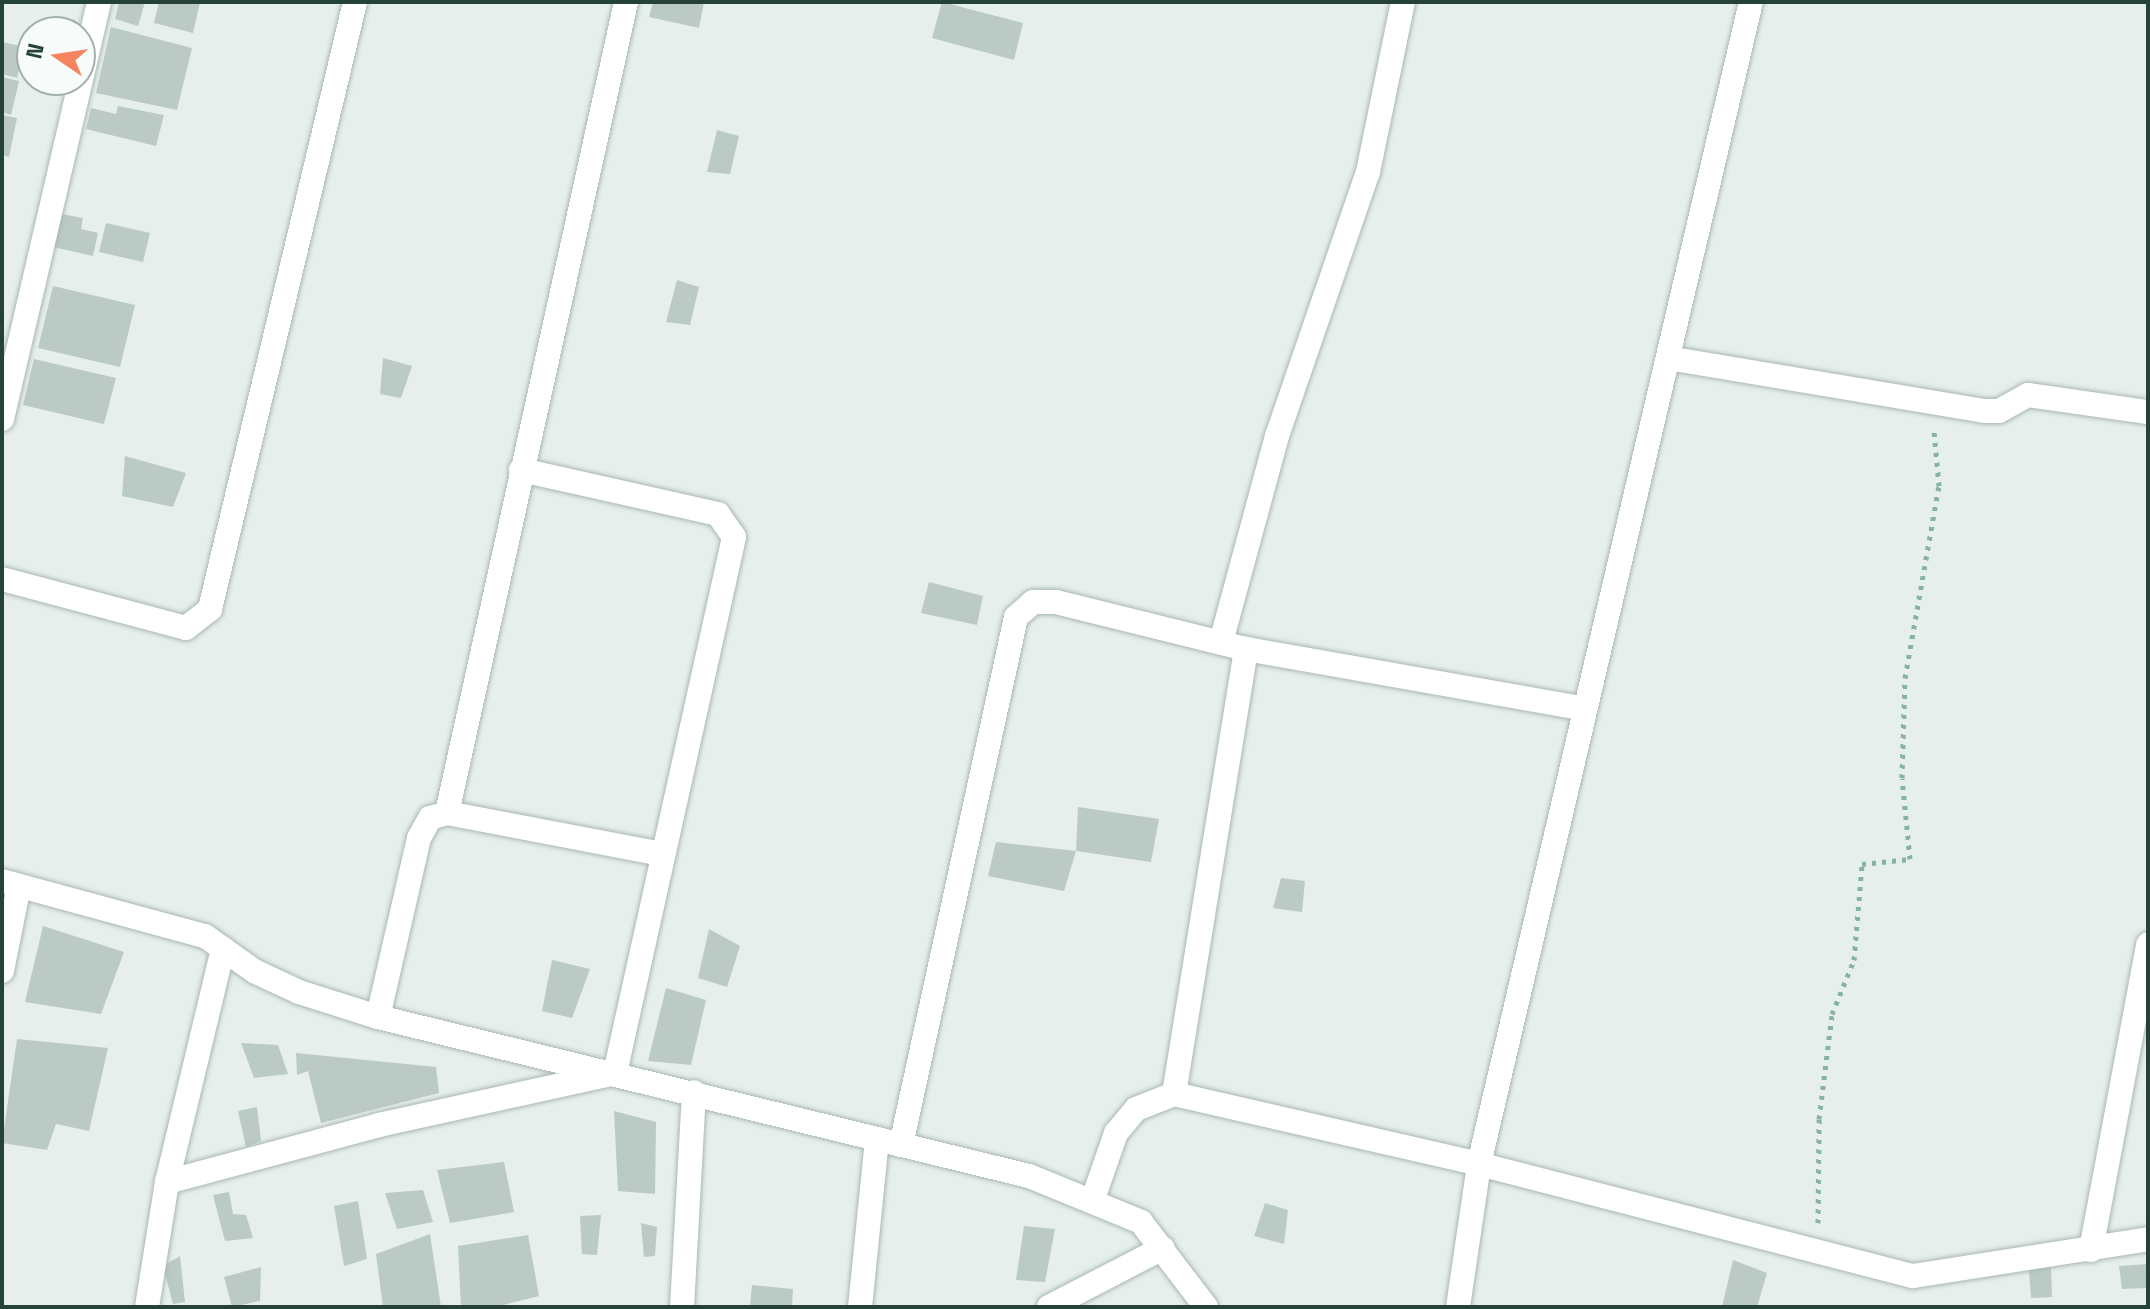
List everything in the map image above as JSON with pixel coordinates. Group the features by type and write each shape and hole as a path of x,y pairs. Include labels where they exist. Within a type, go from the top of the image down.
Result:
{"street":[{"path":"2,419 99,2"},
{"path":"2,579 186,628 210,609 355,2"},
{"path":"447,813 626,2"},
{"path":"1221,642 1277,436 1368,172 1403,2"},
{"path":"1458,1307 1479,1164 1751,2"},
{"path":"1668,358 1999,411 2028,395 2148,412"},
{"path":"521,470 718,514 734,537 661,854 615,1073"},
{"path":"901,1145 1016,617 1033,602 1056,602 1246,649 1585,709"},
{"path":"1174,1094 1246,649"},
{"path":"378,1017 419,838 430,818 447,813 661,854"},
{"path":"2,971 10,884 205,936 299,992 378,1017 1029,1176 1093,1199 1141,1222 1206,1307"},
{"path":"2091,1250 2148,944"},
{"path":"147,1307 167,1182 223,949"},
{"path":"167,1182 379,1125 615,1073"},
{"path":"682,1307 694,1092"},
{"path":"1093,1199 1116,1133 1136,1109 1174,1094 1479,1164 1913,1276 2148,1239"},
{"path":"860,1307 877,1139"},
{"path":"1049,1307 1163,1248"}],"path":[{"path":"1817,1252 1819,1119 1832,1014 1854,960 1862,864 1910,859 1902,778 1905,678 1939,486 1931,402"}],"building":[{"path":"119,2 145,2 138,26 115,19"},
{"path":"159,2 200,2 193,33 154,23"},
{"path":"653,2 704,2 699,28 649,17"},
{"path":"942,2 1023,23 1014,60 932,38"},
{"path":"111,27 192,48 177,110 96,93"},
{"path":"2,42 16,45 16,78 2,74"},
{"path":"2,77 16,80 16,94 11,115 2,112"},
{"path":"118,106 164,115 156,146 86,129 91,108 116,114"},
{"path":"2,115 17,118 9,157 2,155"},
{"path":"717,130 739,136 730,174 707,172"},
{"path":"56,213 83,218 81,229 98,233 93,256 49,246"},
{"path":"106,223 150,233 143,262 99,252"},
{"path":"677,280 699,287 690,325 666,322"},
{"path":"53,286 135,305 120,367 38,348"},
{"path":"383,358 412,366 401,398 380,394"},
{"path":"34,359 116,378 104,424 23,405"},
{"path":"125,456 186,473 173,507 122,496"},
{"path":"929,582 983,596 977,625 921,613"},
{"path":"1078,807 1159,819 1151,862 1076,851"},
{"path":"996,842 1076,851 1064,891 988,876"},
{"path":"1281,878 1305,881 1302,912 1273,908"},
{"path":"43,926 124,952 101,1014 25,1002"},
{"path":"709,929 740,946 727,987 698,978"},
{"path":"552,960 590,969 572,1018 542,1011"},
{"path":"666,988 706,1000 691,1065 648,1061"},
{"path":"17,1039 108,1048 89,1131 56,1124 47,1150 2,1143"},
{"path":"241,1043 278,1045 288,1074 254,1078"},
{"path":"296,1053 436,1067 439,1093 321,1123 308,1071 297,1075"},
{"path":"257,1107 261,1141 246,1147 238,1111"},
{"path":"614,1111 656,1122 655,1194 618,1191"},
{"path":"504,1162 514,1212 450,1223 437,1170"},
{"path":"423,1190 433,1222 397,1229 385,1193"},
{"path":"229,1192 233,1214 246,1215 253,1238 225,1241 213,1195"},
{"path":"358,1201 367,1259 344,1266 334,1206"},
{"path":"1265,1203 1288,1210 1284,1244 1254,1236"},
{"path":"601,1215 597,1255 582,1254 580,1216"},
{"path":"641,1223 657,1227 655,1256 644,1257"},
{"path":"1024,1226 1055,1229 1045,1282 1016,1280"},
{"path":"430,1234 441,1307 383,1307 376,1254"},
{"path":"528,1235 539,1296 495,1307 461,1307 458,1246"},
{"path":"180,1256 185,1302 173,1304 163,1266"},
{"path":"1733,1260 1767,1273 1757,1307 1722,1307"},
{"path":"2148,1264 2148,1288 2122,1289 2119,1266"},
{"path":"261,1267 260,1301 232,1307 224,1277"},
{"path":"2051,1267 2052,1297 2031,1298 2029,1269"},
{"path":"752,1285 793,1289 792,1307 750,1307"}]}
